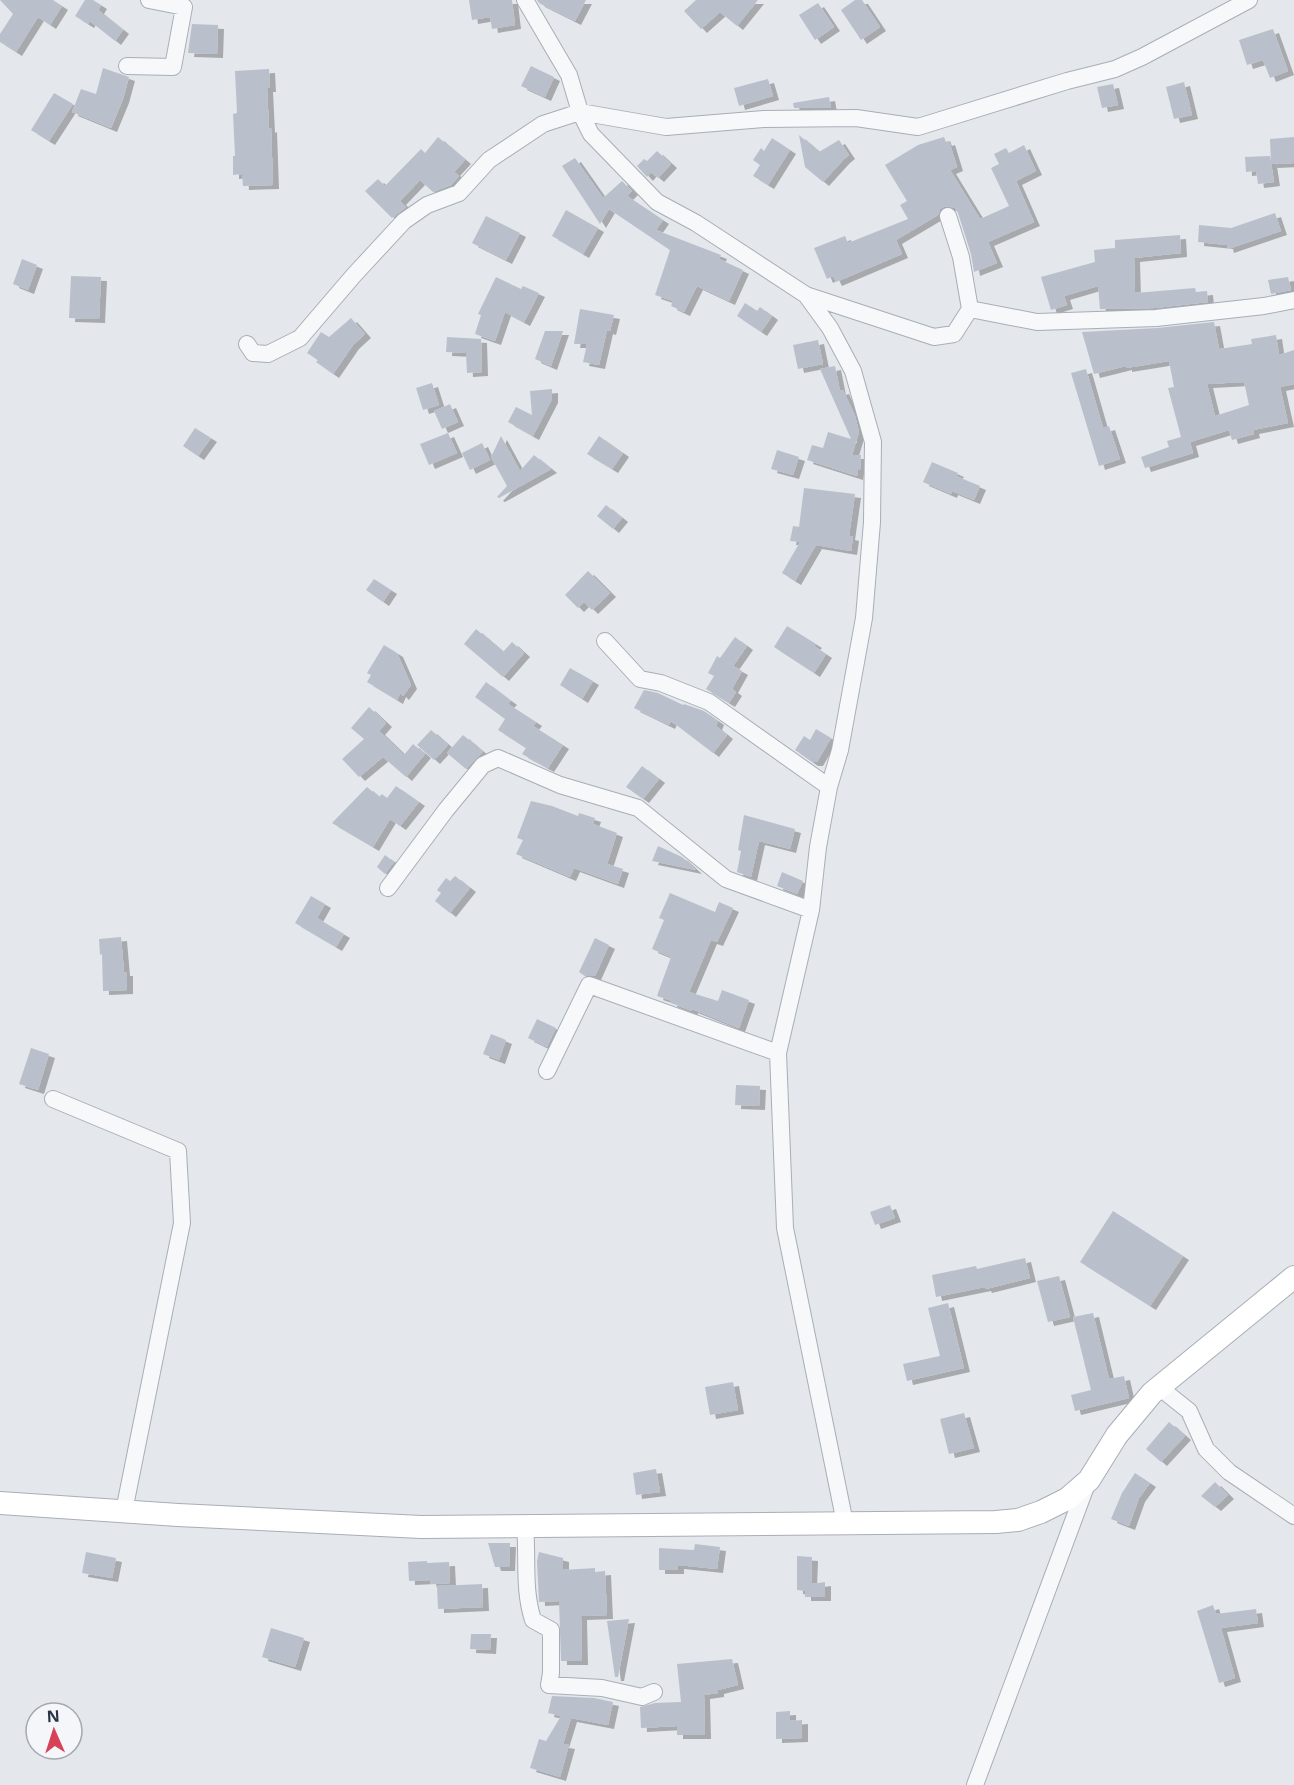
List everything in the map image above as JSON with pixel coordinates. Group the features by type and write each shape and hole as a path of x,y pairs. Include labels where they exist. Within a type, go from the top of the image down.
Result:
{"street":[{"path":"127,66 173,67 184,8 149,0"},
{"path":"525,0 569,75 580,112 591,134 657,202 696,223 806,295 934,337 954,334 970,309 961,257 948,216"},
{"path":"246,344 253,352 268,354 300,338 354,274 404,221 427,205 459,193 489,160 543,124 580,112 666,126 765,119 856,118 918,127 1067,81 1115,69 1249,0"},
{"path":"806,295 830,328 853,371 873,442 872,522 864,618 840,750 818,848 811,910 778,1053 785,1228 845,1523"},
{"path":"970,309 1037,322 1156,318 1264,306 1294,300"},
{"path":"604,641 640,679 661,683 709,702 830,787"},
{"path":"388,888 483,765 498,759 560,785 638,807 726,879 811,910"},
{"path":"547,1071 589,985 778,1053"},
{"path":"53,1099 178,1151 182,1223 124,1511"},
{"path":"975,1785 1089,1480 1117,1435 1159,1387 1294,1277"},
{"path":"1159,1387 1189,1411 1206,1449 1229,1472 1294,1516"},
{"path":"0,1503 421,1527 996,1522 1018,1520 1041,1512 1067,1499 1089,1480"},
{"path":"525,1526 528,1557 526,1589 528,1606 533,1620 551,1630 549,1685 602,1688 642,1696 654,1692"}],"building":[{"path":"0,0 53,0 62,6 50,25 38,17 16,52 0,42 0,34 13,14"},
{"path":"85,0 93,0 101,5 98,10 123,30 115,41 90,21 88,24 75,16"},
{"path":"469,0 512,0 515,25 492,29 490,17 472,20"},
{"path":"537,0 586,0 575,21"},
{"path":"696,0 758,0 737,26 720,12 701,29 684,11"},
{"path":"855,0 862,0 880,27 861,40 841,10"},
{"path":"818,3 834,27 815,40 799,15"},
{"path":"192,24 218,25 217,54 188,53"},
{"path":"1273,29 1288,71 1270,78 1263,60 1247,65 1239,40"},
{"path":"531,66 554,77 545,97 521,86"},
{"path":"103,68 129,77 111,128 72,112 81,89 96,94"},
{"path":"269,69 270,88 267,88 273,185 243,186 242,174 233,175 233,156 235,156 233,114 237,113 235,71"},
{"path":"768,79 773,96 739,106 734,88"},
{"path":"1184,82 1192,115 1174,119 1166,87"},
{"path":"1113,84 1118,105 1102,108 1097,87"},
{"path":"54,93 73,104 49,141 31,130"},
{"path":"829,97 831,108 794,108 793,103"},
{"path":"799,135 819,152 839,140 849,155 823,182 805,167"},
{"path":"438,137 465,160 454,172 459,176 451,185 433,192 420,180 400,201 406,207 392,218 365,191 378,179 385,186 421,149 425,153"},
{"path":"944,137 946,142 949,141 957,167 950,170 980,219 1009,206 991,168 999,164 994,154 1006,148 1009,153 1024,145 1036,171 1016,181 1034,222 988,242 997,263 974,272 971,254 958,213 955,208 945,206 940,209 938,215 896,240 902,254 836,282 833,276 827,279 814,248 845,236 848,243 908,219 900,205 907,201 885,165 918,145"},
{"path":"1294,137 1294,163 1271,164 1270,139"},
{"path":"772,138 790,150 768,185 753,176 760,165 753,160 761,148 764,151"},
{"path":"657,151 671,164 658,178 651,172 647,177 637,166 644,159 647,161"},
{"path":"1270,156 1274,182 1258,184 1256,171 1246,172 1245,157"},
{"path":"575,158 603,198 622,181 632,191 627,196 663,220 656,230 721,255 719,259 743,270 729,301 697,286 684,312 671,306 673,301 655,295 670,250 609,209 600,224 562,166"},
{"path":"566,210 598,228 583,254 552,236"},
{"path":"1275,213 1281,231 1228,249 1227,245 1198,242 1199,225 1231,228"},
{"path":"486,216 520,233 506,260 472,243"},
{"path":"1180,235 1181,253 1134,258 1135,293 1195,288 1196,292 1207,291 1208,302 1155,308 1100,309 1098,286 1064,296 1067,305 1051,310 1041,277 1095,262 1094,250 1115,248 1115,240"},
{"path":"22,259 37,265 28,290 13,284"},
{"path":"71,276 101,277 99,319 69,318"},
{"path":"496,277 521,289 523,286 539,293 524,322 505,312 495,341 475,334 481,315 478,314"},
{"path":"1288,277 1291,290 1271,294 1268,280"},
{"path":"745,303 757,311 760,307 772,316 761,332 737,316"},
{"path":"580,309 614,315 610,331 607,330 599,365 583,362 587,344 574,344"},
{"path":"351,318 365,334 353,345 333,374 307,353 321,332 329,337"},
{"path":"1214,322 1219,349 1252,344 1251,339 1276,335 1279,355 1294,350 1294,384 1280,387 1288,423 1253,430 1254,434 1232,440 1229,430 1190,442 1193,453 1145,468 1141,457 1169,447 1167,441 1181,437 1168,388 1174,387 1169,361 1126,368 1126,366 1094,374 1082,332","holes":["1244,382 1249,405 1215,416 1207,384"]},
{"path":"545,331 563,331 551,366 535,359"},
{"path":"447,337 481,339 482,372 467,373 466,353 446,352"},
{"path":"818,340 823,364 798,369 793,345"},
{"path":"835,366 840,391 843,390 855,416 859,432 852,455 861,455 860,470 857,476 807,460 812,445 823,448 828,432 851,439 820,369"},
{"path":"1086,369 1103,428 1109,426 1120,459 1099,466 1071,373"},
{"path":"432,383 439,405 423,410 416,388"},
{"path":"552,389 552,399 533,436 508,422 516,407 532,415 530,391"},
{"path":"450,404 458,422 442,429 434,411"},
{"path":"195,428 211,438 198,456 183,446"},
{"path":"448,433 457,453 429,465 420,444"},
{"path":"501,436 520,471 534,455 551,469 499,498 497,497 507,486 491,457"},
{"path":"599,436 623,453 612,469 587,454"},
{"path":"482,443 490,460 470,470 462,453"},
{"path":"777,450 799,457 793,475 771,469"},
{"path":"932,462 980,486 974,500 952,491 951,494 923,482"},
{"path":"804,488 855,494 849,536 853,537 851,551 816,545 795,581 782,573 800,542 790,541 793,526 799,527"},
{"path":"606,505 622,518 613,529 597,516"},
{"path":"588,571 610,593 592,610 584,602 578,608 565,595"},
{"path":"374,579 391,590 383,602 366,590"},
{"path":"787,626 816,644 814,646 826,654 814,673 774,647"},
{"path":"476,629 503,652 512,642 524,653 503,677 464,644"},
{"path":"735,637 747,646 733,666 742,671 732,689 736,692 729,703 706,689 714,676 708,673 717,656 720,658"},
{"path":"384,645 397,653 411,685 403,696 400,693 397,700 367,682 371,675 367,673"},
{"path":"570,668 593,681 582,699 560,685"},
{"path":"486,682 511,701 508,704 536,722 533,726 563,745 548,768 522,754 526,748 498,730 505,719 475,697"},
{"path":"644,690 704,711 718,721 716,726 727,735 713,753 671,721 669,725 634,708"},
{"path":"369,707 386,723 379,731 404,755 413,744 425,754 406,777 383,757 359,777 342,759 364,739 351,728"},
{"path":"816,729 831,738 817,762 812,762 795,750 804,736 810,740"},
{"path":"431,730 448,745 434,760 417,745"},
{"path":"463,735 483,752 466,769 447,753"},
{"path":"642,766 659,779 643,799 626,787"},
{"path":"396,786 419,802 400,826 390,819 373,847 332,823 367,787 379,797 382,794 387,798"},
{"path":"531,801 578,816 579,813 595,818 593,824 617,833 607,864 623,869 618,884 574,868 570,877 516,854 523,840 517,838"},
{"path":"744,815 795,829 790,849 759,841 751,877 737,872"},
{"path":"658,846 682,857 696,870 652,861"},
{"path":"385,855 394,862 385,874 377,867"},
{"path":"782,872 803,881 797,894 777,886"},
{"path":"455,876 470,888 450,913 435,901 441,893 437,890 446,878 450,881"},
{"path":"670,893 715,912 719,902 733,908 717,942 711,940 689,992 718,1001 722,990 749,1000 739,1028 657,996 671,957 652,949 664,920 659,918"},
{"path":"311,896 325,904 317,918 344,934 336,947 295,923"},
{"path":"121,937 124,972 127,972 127,990 103,991 102,954 100,955 99,939"},
{"path":"595,938 609,945 595,976 585,976 579,972"},
{"path":"537,1019 556,1028 547,1047 528,1038"},
{"path":"491,1034 506,1040 499,1060 483,1054"},
{"path":"31,1048 49,1054 38,1090 19,1084"},
{"path":"736,1085 760,1086 759,1106 735,1105"},
{"path":"890,1205 895,1218 875,1225 870,1212"},
{"path":"1113,1211 1183,1256 1150,1306 1080,1262"},
{"path":"1025,1258 1030,1278 986,1289 985,1287 936,1297 932,1275 976,1266 977,1269"},
{"path":"1059,1276 1070,1317 1048,1322 1037,1281"},
{"path":"948,1303 964,1368 907,1381 903,1364 940,1356 928,1308"},
{"path":"1093,1313 1109,1379 1124,1376 1129,1398 1075,1411 1071,1395 1091,1390 1073,1317"},
{"path":"733,1382 738,1410 710,1415 705,1387"},
{"path":"964,1413 974,1448 949,1454 940,1419"},
{"path":"1169,1422 1185,1436 1161,1462 1146,1449"},
{"path":"656,1469 660,1492 636,1495 633,1473"},
{"path":"1135,1473 1150,1483 1139,1498 1129,1526 1111,1519 1122,1493"},
{"path":"1215,1482 1228,1495 1215,1507 1201,1496"},
{"path":"488,1543 510,1543 509,1567 495,1567"},
{"path":"695,1544 720,1547 717,1569 678,1565 678,1570 659,1570 659,1548 694,1550"},
{"path":"86,1552 116,1558 112,1578 82,1573"},
{"path":"539,1552 563,1558 563,1570 595,1568 595,1572 605,1571 607,1615 581,1616 582,1661 561,1661 559,1601 539,1602 537,1561"},
{"path":"797,1556 812,1557 811,1584 825,1582 825,1597 805,1597 805,1591 797,1590"},
{"path":"427,1561 427,1563 449,1562 450,1583 431,1584 430,1580 409,1581 408,1562"},
{"path":"482,1584 483,1607 438,1609 437,1586"},
{"path":"1213,1605 1216,1614 1256,1609 1258,1623 1221,1628 1235,1678 1219,1683 1197,1611"},
{"path":"629,1619 618,1677 615,1677 607,1621"},
{"path":"271,1628 304,1638 295,1667 262,1657"},
{"path":"471,1634 491,1634 490,1650 470,1649"},
{"path":"732,1659 738,1685 718,1690 718,1693 704,1695 705,1735 677,1735 677,1726 641,1728 640,1707 655,1703 681,1702 677,1664"},
{"path":"552,1696 594,1698 613,1702 608,1725 571,1718 563,1744 569,1745 560,1777 530,1768 539,1739 546,1741 561,1716 548,1713"},
{"path":"790,1711 790,1721 802,1720 802,1738 776,1739 776,1712"}]}
